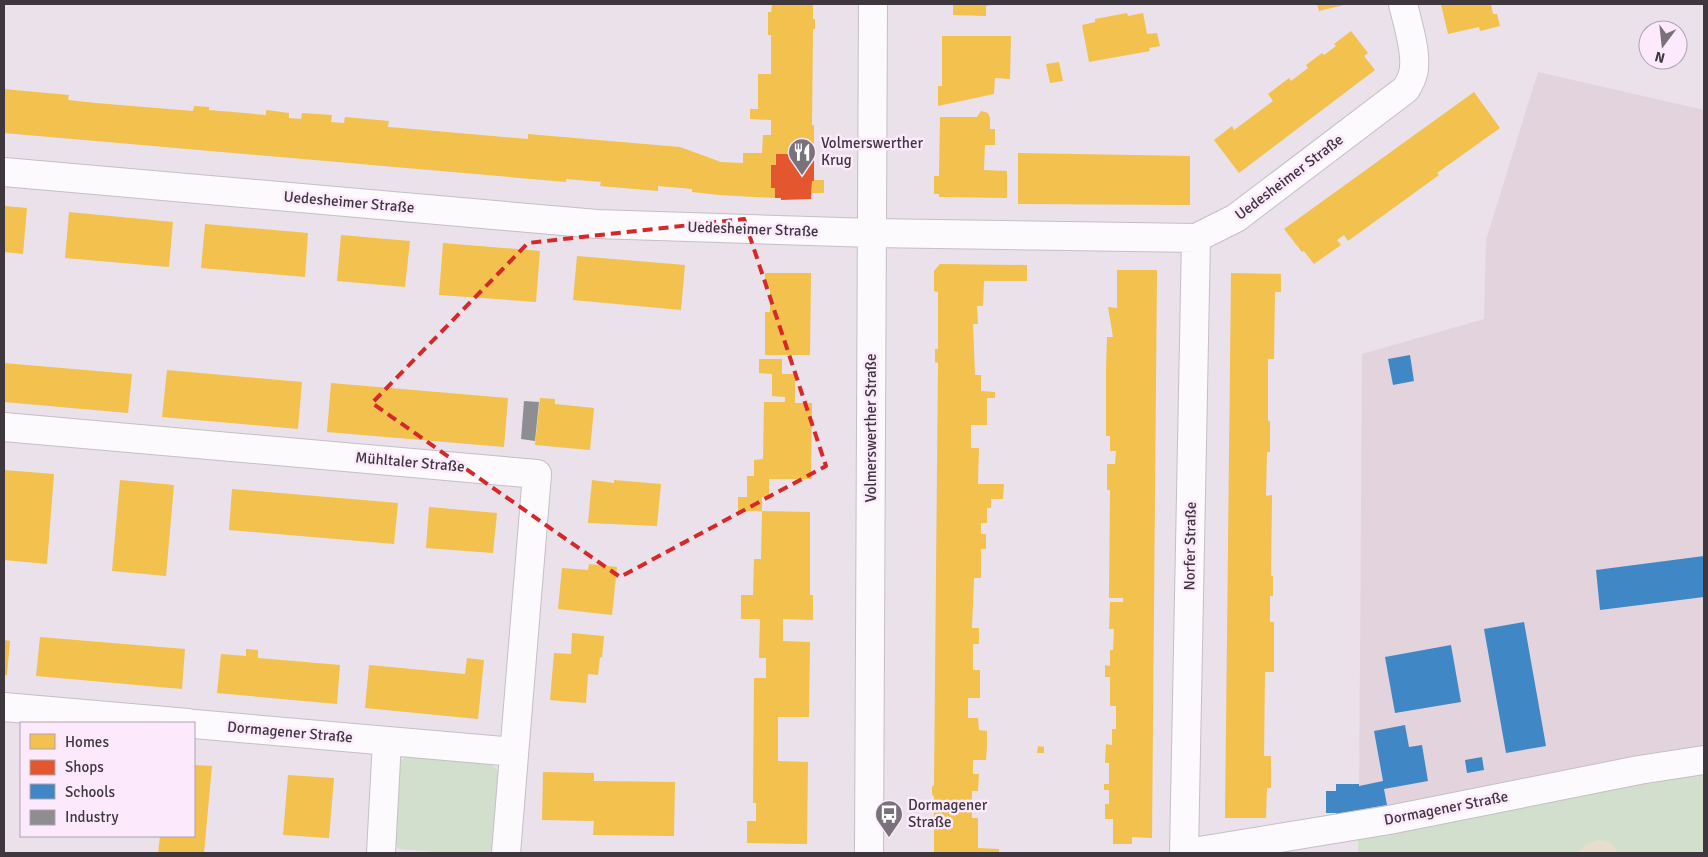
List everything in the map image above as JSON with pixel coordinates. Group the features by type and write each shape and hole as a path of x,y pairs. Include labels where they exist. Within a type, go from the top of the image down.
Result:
{"street":[{"name":"Volmerswerther Straße","path":"869,853 874,4"},
{"name":"Uedesheimer Straße","path":"4,172 597,224 872,233 1196,238 1236,218 1406,89 1412,79 1415,66 1403,4"},
{"name":"Norfer Straße","path":"1186,853 1196,238"},
{"name":"Mühltaler Straße","path":"4,427 537,474 514,752"},
{"path":"4,707 176,722"},
{"name":"Dormagener Straße","path":"195,724 514,752"},
{"path":"381,853 387,741"},
{"path":"506,853 514,752"},
{"name":"Dormagener Straße","path":"1186,853 1388,820 1639,770 1704,760"}],"highlighted area":[{"path":"744,219 826,466 620,577 372,403 528,243"}],"shaded area":[{"path":"1538,72 1704,110 1704,751 1359,814 1362,354 1484,319 1486,240"}],"green space":[{"path":"409,755 489,762 502,774 495,847 487,853 447,853 399,849 388,836 395,765"},
{"path":"1704,765 1704,853 1358,853 1358,827"}],"sand":[{"path":"1598,840 1611,843 1618,853 1577,853 1588,843"}],"building: Homes":[{"path":"772,4 813,4 813,19 815,19 815,29 813,29 812,125 814,125 814,154 776,154 776,165 771,165 771,188 775,188 775,198 719,195 692,192 692,189 658,186 658,191 600,186 601,182 566,179 566,182 4,133 4,89 69,95 68,100 96,103 193,111 194,106 209,107 209,110 266,115 266,110 289,113 289,118 301,119 302,113 332,115 331,122 344,123 345,117 389,121 388,127 528,139 528,134 680,147 721,162 743,163 743,153 762,153 763,135 771,135 771,120 750,119 750,109 758,109 758,74 771,74 771,35 768,35 768,12 771,12"},
{"path":"953,4 992,5 986,6 986,16 953,15"},
{"path":"1317,4 1348,4 1319,11"},
{"path":"1441,4 1491,4 1493,14 1497,14 1500,26 1480,31 1479,27 1448,34"},
{"path":"1127,13 1128,16 1143,13 1147,34 1157,33 1160,46 1149,48 1150,51 1089,62 1082,25 1095,22 1095,19"},
{"path":"1351,31 1368,53 1364,56 1375,70 1239,173 1214,140 1232,126 1234,130 1273,101 1268,94 1289,78 1291,81 1308,68 1306,65 1322,53 1324,55 1336,46 1334,44"},
{"path":"942,36 1011,36 1010,79 995,78 994,94 938,106 938,86 942,86"},
{"path":"1059,62 1063,81 1050,83 1046,64"},
{"path":"1474,92 1500,128 1348,241 1344,235 1337,240 1341,245 1314,264 1304,251 1302,252 1284,229"},
{"path":"981,111 988,113 990,129 995,129 995,145 985,145 984,170 1007,171 1007,198 939,197 939,194 934,194 934,176 939,176 940,117 977,117"},
{"path":"1018,153 1190,156 1190,205 1018,204"},
{"path":"824,180 824,193 812,193 812,181"},
{"path":"4,206 27,208 23,254 4,252"},
{"path":"69,212 173,222 169,267 65,258"},
{"path":"205,224 308,233 305,277 201,268"},
{"path":"341,235 410,241 405,287 337,281"},
{"path":"443,243 540,251 536,302 439,295"},
{"path":"577,256 685,265 681,310 573,300"},
{"path":"940,264 1027,265 1027,281 984,281 983,306 977,306 978,324 973,324 975,375 981,375 981,391 995,392 995,398 987,398 987,425 971,425 971,448 979,448 978,484 1004,484 1003,499 991,499 991,508 987,508 987,523 981,523 981,534 986,534 986,549 981,549 981,578 974,578 972,628 979,628 979,644 973,644 973,670 980,670 980,698 968,698 968,718 978,718 979,730 987,731 987,746 986,760 973,760 973,774 979,774 978,791 972,791 972,818 978,818 978,848 999,849 999,853 934,853 934,797 932,787 934,785 938,363 935,362 935,349 938,349 938,292 934,291 934,271"},
{"path":"1117,270 1157,270 1152,838 1132,837 1132,844 1113,844 1113,819 1105,819 1105,804 1109,804 1109,790 1104,790 1104,784 1109,784 1109,763 1105,763 1106,744 1112,745 1112,729 1116,729 1116,706 1110,706 1110,677 1105,677 1105,665 1110,666 1110,650 1113,650 1114,629 1109,629 1110,602 1123,602 1123,598 1109,598 1110,490 1107,490 1107,464 1115,464 1116,451 1110,451 1110,436 1106,436 1107,337 1113,337 1108,307 1117,308"},
{"path":"765,273 811,273 810,355 765,355 765,312 770,312 770,287 765,287"},
{"path":"1231,273 1281,274 1281,292 1275,292 1274,359 1268,359 1270,452 1267,452 1266,496 1272,495 1271,576 1273,576 1273,596 1270,596 1270,622 1274,622 1274,672 1265,672 1264,756 1271,756 1271,788 1267,788 1266,818 1225,818"},
{"path":"759,359 782,359 782,374 795,374 795,403 812,403 811,479 769,479 769,497 762,497 762,511 738,511 738,497 747,497 747,476 754,476 754,460 763,459 764,402 785,402 785,397 772,396 772,374 759,373"},
{"path":"4,363 132,374 128,413 4,402"},
{"path":"167,370 302,382 298,429 162,417"},
{"path":"331,383 508,398 504,447 327,432"},
{"path":"540,398 555,399 555,404 594,408 590,450 535,445"},
{"path":"4,470 54,474 47,564 4,560"},
{"path":"120,480 174,485 166,576 112,571"},
{"path":"592,480 614,483 614,480 661,484 657,526 588,523"},
{"path":"232,489 398,503 394,544 229,530"},
{"path":"429,507 497,513 493,553 426,548"},
{"path":"762,511 810,512 810,595 813,595 813,620 783,619 783,641 810,642 809,717 778,717 778,761 808,762 807,844 747,843 747,821 756,821 756,803 753,803 754,678 766,678 766,658 759,658 760,619 741,619 741,595 753,595 754,559 761,559"},
{"path":"589,564 617,567 612,615 558,609 562,568 588,570"},
{"path":"572,633 604,636 598,675 588,674 586,703 550,700 554,653 571,654"},
{"path":"40,637 185,649 182,689 36,676"},
{"path":"4,640 10,641 7,675 4,675"},
{"path":"246,649 258,650 258,658 340,665 337,704 217,693 221,654 246,656"},
{"path":"467,658 484,660 478,719 365,708 369,665 465,674"},
{"path":"1038,746 1044,747 1044,753 1037,753"},
{"path":"195,765 212,766 204,853 158,853 160,837 195,837"},
{"path":"543,772 594,773 594,781 675,782 674,836 593,835 594,821 542,820"},
{"path":"288,775 334,778 329,838 283,835"}],"building: Shops":[{"path":"776,154 814,154 814,181 812,181 811,199 781,200 781,198 775,198 775,188 771,188 771,165 776,165"}],"building: Schools":[{"path":"1410,355 1414,381 1393,385 1388,359"},
{"path":"1704,556 1704,597 1600,610 1596,570"},
{"path":"1524,622 1546,746 1506,753 1484,629"},
{"path":"1451,645 1461,702 1395,713 1385,657"},
{"path":"1405,725 1409,747 1422,745 1428,781 1384,789 1387,805 1336,814 1326,813 1326,791 1336,791 1336,784 1359,784 1359,786 1383,781 1374,731"},
{"path":"1482,757 1484,770 1467,773 1465,760"}],"building: Industry":[{"path":"524,401 539,402 535,441 521,439"}],"place":[{"name":"Volmerswerther Krug","path":"802,176"},
{"name":"Dormagener Straße","path":"889,838"}]}
